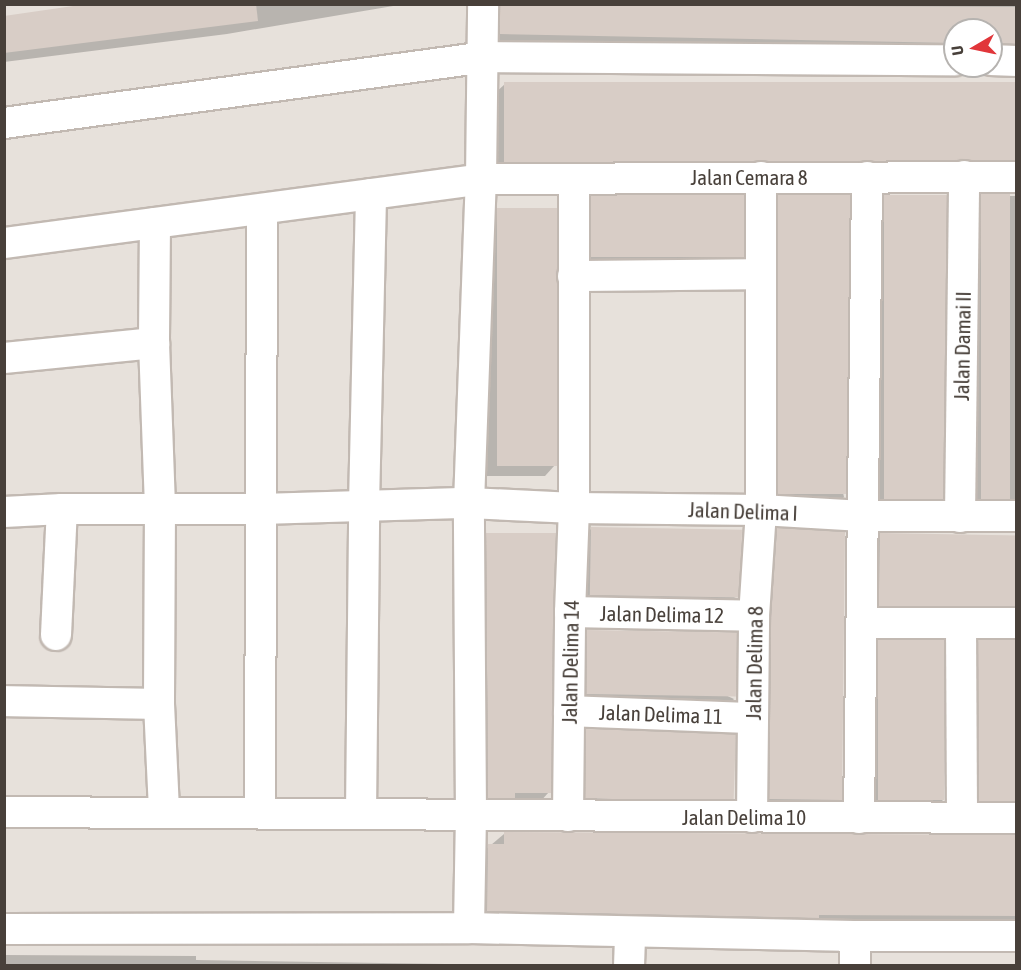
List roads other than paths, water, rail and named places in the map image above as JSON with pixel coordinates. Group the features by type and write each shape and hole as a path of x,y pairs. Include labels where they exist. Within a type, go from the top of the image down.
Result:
{"street":[{"path":"469,928 471,815 469,503 481,179 483,4"},
{"path":"4,123 483,57 943,60"},
{"name":"Jalan Damai II","path":"960,517 964,176"},
{"name":"Jalan Delima 8","path":"752,817 754,616 761,510 761,177"},
{"path":"859,818 867,177"},
{"name":"Jalan Cemara 8","path":"4,243 481,179 1017,177"},
{"name":"Jalan Delima 14","path":"568,816 570,612 574,508 574,178"},
{"path":"361,814 364,505 371,194"},
{"path":"260,813 262,209"},
{"path":"154,223 154,343 160,508 159,704 165,812"},
{"path":"573,276 760,274"},
{"path":"4,358 154,343"},
{"name":"Jalan Delima I","path":"4,512 62,508 261,509 469,503 574,508 761,510 863,516 1017,516"},
{"path":"56,635 62,508"},
{"name":"Jalan Delima 12","path":"570,612 754,616"},
{"path":"861,623 1017,623"},
{"path":"962,624 962,818"},
{"path":"4,701 159,704"},
{"name":"Jalan Delima 11","path":"569,711 753,718"},
{"name":"Jalan Delima 10","path":"4,812 1017,818"},
{"path":"4,929 469,928 854,936 1017,936"},
{"path":"629,966 630,932"},
{"path":"854,936 855,966"}]}
